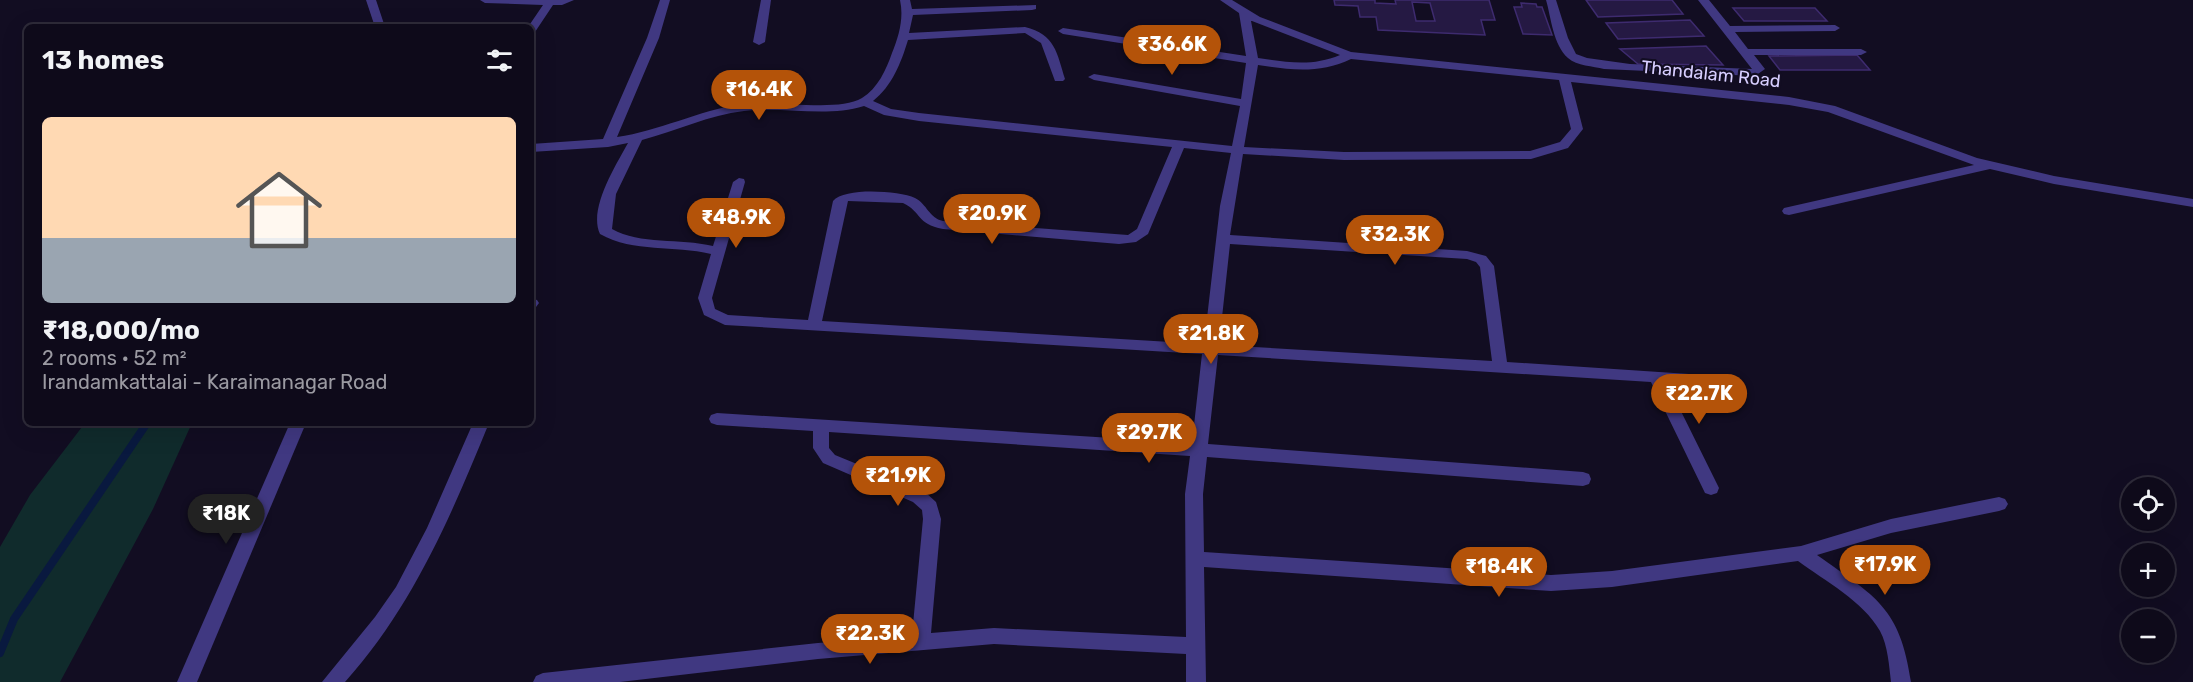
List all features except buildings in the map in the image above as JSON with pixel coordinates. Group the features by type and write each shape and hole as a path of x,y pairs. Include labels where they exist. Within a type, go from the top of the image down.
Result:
{"street":[{"path":"371,0 379,24"},
{"path":"485,0 550,2 569,0"},
{"path":"608,143 653,38 665,0"},
{"path":"759,42 766,0"},
{"name":"Thandalam Road","path":"1226,0 1256,19 1349,55 1789,101 1831,109 1990,165 2054,180 2193,203"},
{"path":"1551,0 1567,49 1580,60 1621,67 1755,73 1759,69 1703,0"},
{"path":"534,26 550,2"},
{"path":"534,148 608,143 637,138 730,109 758,106 847,107 865,102 879,92 904,37 906,6 1032,7"},
{"path":"1196,682 1194,494 1223,239 1252,61 1252,47 1244,12"},
{"path":"1726,29 1835,28"},
{"path":"904,37 1025,30 1035,32 1047,42 1059,80"},
{"path":"1063,31 1295,68 1318,68 1333,64 1349,55"},
{"path":"1746,52 1861,52"},
{"path":"865,102 888,112 920,117 1237,150 1344,156 1531,155 1564,145 1577,129 1564,76"},
{"path":"1094,77 1245,103"},
{"path":"637,138 611,190 603,214 605,231 619,240 637,244 677,244 718,252"},
{"path":"814,326 840,201 844,198 910,201 926,220 934,224 1119,240 1131,239 1143,231 1180,144"},
{"path":"1790,211 1990,165"},
{"path":"739,182 705,298 709,312 725,320 1699,379"},
{"path":"1223,239 1467,255 1481,259 1487,266 1500,366"},
{"path":"1656,376 1711,488"},
{"path":"717,419 1200,450 1583,479"},
{"path":"187,682 297,426"},
{"path":"332,682 354,660 381,626 432,542 480,426"},
{"path":"822,426 819,446 822,453 829,459 919,497 930,507 932,519 921,642"},
{"path":"1195,559 1551,583 1612,579 1801,553 1891,526 1999,504"},
{"path":"1801,553 1862,600 1884,621 1897,652 1901,682"},
{"path":"543,682 641,676 818,651 994,636 1197,646"}],"green space":[{"path":"83,426 191,426 153,509 60,682 0,682 0,547 30,495"}],"waterway":[{"path":"0,653 14,619 145,426"}]}
